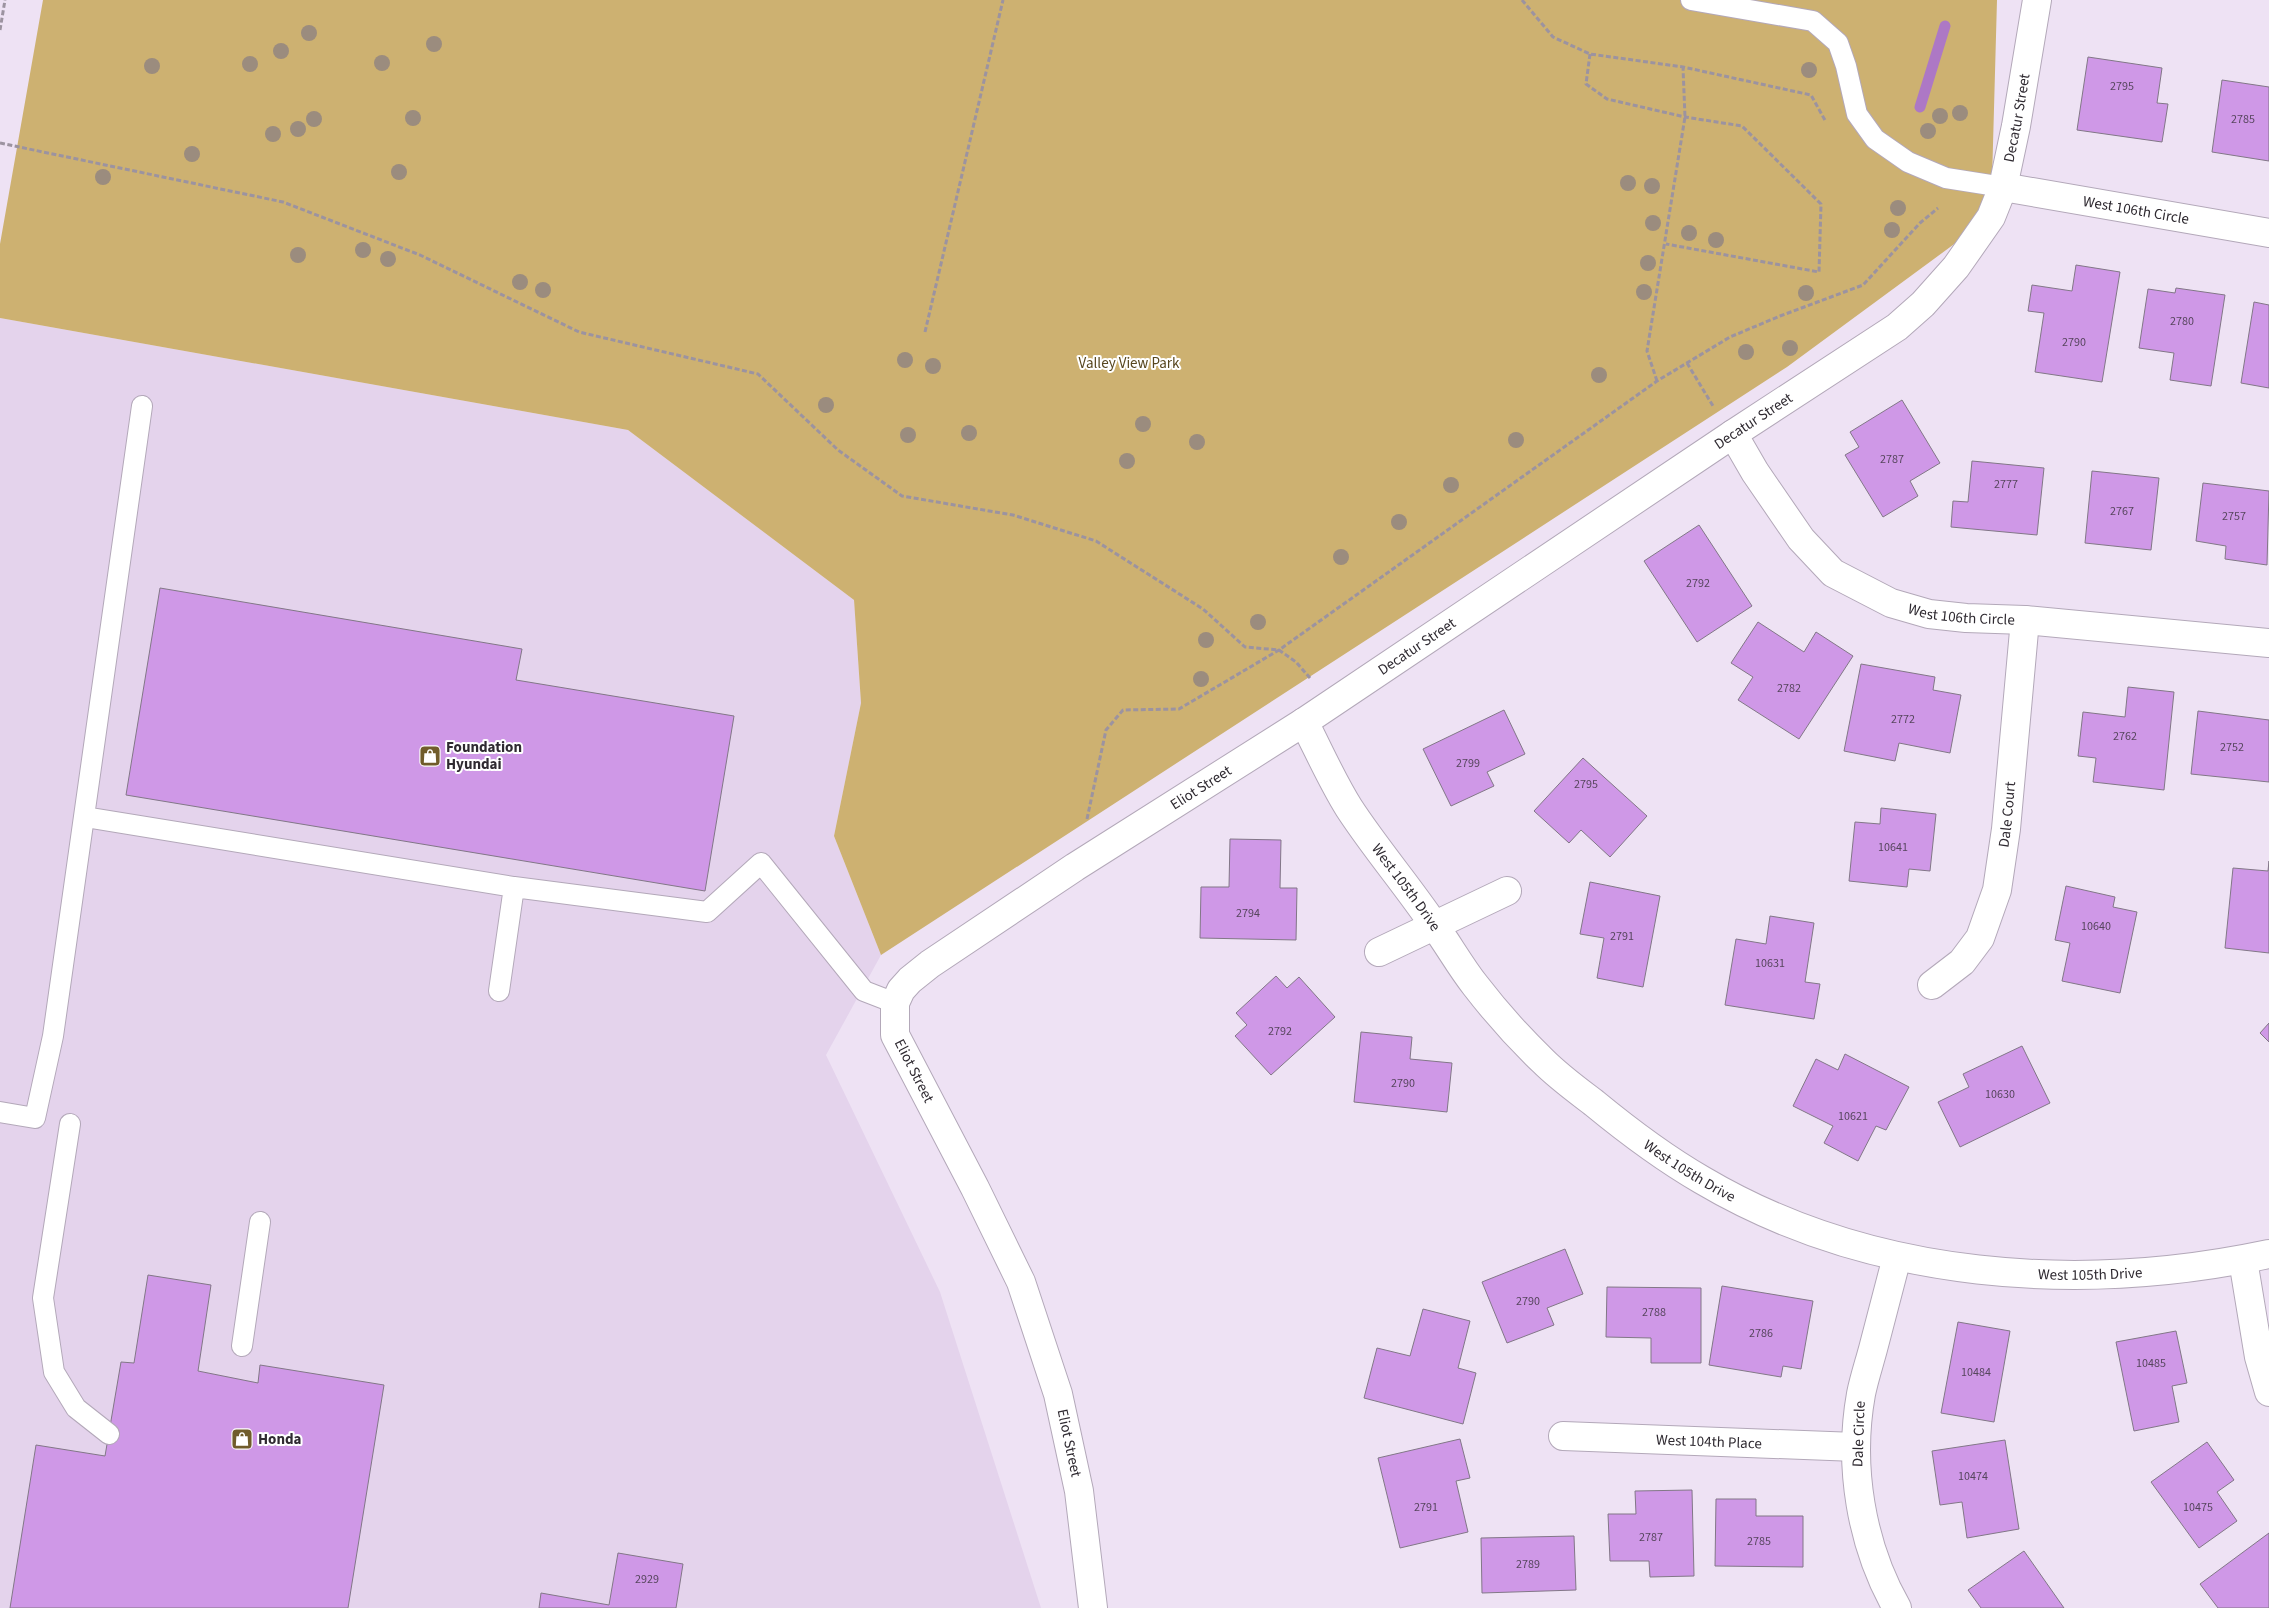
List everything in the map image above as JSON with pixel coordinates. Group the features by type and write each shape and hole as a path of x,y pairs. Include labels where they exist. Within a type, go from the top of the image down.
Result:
{"street":[{"name":"Decatur Street","path":"1304,722 1733,434 1897,327 1923,304 1956,267 1975,242 1991,217 2003,187 2016,126 2036,0"},
{"name":"West 106th Circle","path":"2003,187 2269,233"},
{"name":"West 106th Circle","path":"1733,434 1755,472 1801,540 1833,573 1891,603 1929,614 1966,618 2025,620 2269,643"},
{"name":"Dale Court","path":"1932,985 1962,962 1980,938 1997,890 2006,829 2025,620"},
{"name":"West 105th Drive","path":"1304,722 1349,807 1435,926 1474,984 1544,1062 1626,1129 1702,1180 1752,1206 1822,1235 1897,1257 1965,1268 2037,1275 2119,1275 2210,1266 2256,1257"},
{"name":"Eliot Street","path":"1092,1608 1079,1491 1058,1394 1020,1282 975,1188 896,1035 895,1003 901,990 930,964 1075,867 1304,722"},
{"path":"1378,952 1507,891"},
{"name":"Dale Circle","path":"1897,1257 1861,1394 1856,1446 1859,1494 1869,1540 1884,1586 1897,1608"},
{"path":"2256,1257 2260,1357 2269,1392"},
{"name":"West 104th Place","path":"1563,1436 1856,1446"}],"lane":[{"path":"1691,0 1813,22 1838,42 1846,66 1857,114 1875,139 1908,162 1946,178 2003,187"},
{"path":"0,1112 35,1118 53,1036 142,406"},
{"path":"85,817 514,887 707,912 760,863 864,992 895,1003"},
{"path":"499,991 514,887"},
{"path":"70,1124 43,1298 54,1372 76,1408 109,1434"},
{"path":"242,1346 260,1222"}],"path":[{"path":"0,30 5,0"},
{"path":"925,332 1003,0"},
{"path":"1522,0 1553,37 1590,54 1683,67 1811,95 1830,128"},
{"path":"1590,54 1586,84 1607,99 1685,117 1742,126 1821,204 1819,272 1666,244"},
{"path":"1657,381 1647,351 1666,244 1685,117 1683,67"},
{"path":"0,143 283,202 420,255 579,332 758,374 838,450 902,496 1013,515 1096,541 1203,609 1245,647 1279,650 1296,662 1314,682"},
{"path":"1085,827 1106,730 1123,710 1179,709 1279,650 1657,381 1730,338 1780,316 1863,284 1920,223 1939,207 1930,202"},
{"path":"1687,363 1713,406"}],"shaded area":[{"path":"0,318 628,430 854,600 861,703 834,836 881,955 826,1055 940,1292 1041,1608 0,1608"}],"green space":[{"name":"Valley View Park","path":"43,0 1997,0 1991,217 1787,367 881,955 834,836 861,703 854,600 628,430 0,318 0,244"}],"building":[{"path":"2088,57 2162,68 2157,103 2168,104 2162,142 2077,130"},
{"path":"2222,80 2269,87 2269,161 2212,152"},
{"path":"2076,265 2120,272 2102,382 2035,372 2044,313 2028,311 2032,285 2072,291"},
{"path":"2176,288 2225,295 2211,386 2170,380 2174,353 2139,348 2148,289 2175,293"},
{"path":"2254,302 2269,305 2269,388 2241,383"},
{"path":"1902,400 1940,463 1910,481 1918,496 1883,517 1845,455 1859,447 1850,432"},
{"path":"1972,461 2044,468 2037,535 1951,527 1953,501 1968,502"},
{"path":"2092,471 2159,478 2151,550 2085,543"},
{"path":"2203,483 2269,491 2267,565 2225,559 2226,546 2196,541"},
{"path":"1699,525 1752,606 1697,642 1644,561"},
{"name":"Foundation Hyundai","path":"160,588 522,649 516,680 734,716 705,891 126,795"},
{"path":"1758,622 1804,652 1816,632 1853,656 1799,739 1738,700 1753,677 1731,663"},
{"path":"1861,664 1935,677 1933,690 1961,695 1950,753 1899,743 1895,761 1844,751"},
{"path":"2128,687 2174,692 2164,790 2093,782 2096,758 2078,756 2083,712 2125,717"},
{"path":"1504,710 1525,754 1487,772 1494,786 1451,806 1423,749"},
{"path":"2198,711 2269,720 2269,782 2191,774"},
{"path":"1583,758 1647,816 1610,857 1581,830 1569,843 1534,811"},
{"path":"1881,808 1936,814 1930,871 1909,869 1907,887 1849,881 1855,822 1880,824"},
{"path":"1230,839 1281,840 1280,888 1297,888 1296,940 1200,938 1201,887 1229,887"},
{"path":"2269,861 2269,953 2225,948 2233,868 2268,871"},
{"path":"1590,882 1660,896 1643,987 1597,978 1604,938 1580,934"},
{"path":"2066,886 2115,897 2113,907 2137,912 2120,993 2062,981 2070,943 2055,940"},
{"path":"1770,916 1814,923 1805,982 1820,984 1814,1019 1725,1005 1736,939 1766,944"},
{"path":"1276,976 1287,988 1299,977 1335,1017 1271,1075 1235,1036 1247,1025 1236,1013"},
{"path":"2269,1023 2269,1042 2260,1033"},
{"path":"1361,1032 1412,1037 1410,1059 1452,1063 1447,1112 1354,1102"},
{"path":"2022,1046 2050,1103 1960,1147 1938,1102 1969,1087 1963,1074"},
{"path":"1845,1054 1909,1087 1886,1130 1876,1126 1858,1161 1824,1143 1833,1126 1793,1106 1816,1059 1838,1070"},
{"path":"1565,1249 1583,1294 1547,1308 1554,1325 1507,1343 1482,1282"},
{"name":"Honda","path":"148,1275 211,1285 198,1371 258,1383 260,1365 384,1385 348,1608 10,1608 36,1445 105,1456 121,1362 134,1363"},
{"path":"1722,1286 1813,1301 1801,1369 1783,1366 1781,1377 1709,1365"},
{"path":"1607,1287 1701,1288 1701,1363 1651,1363 1651,1338 1606,1337"},
{"path":"1423,1309 1470,1321 1458,1368 1476,1373 1463,1424 1364,1398 1377,1348 1410,1356"},
{"path":"1958,1322 2010,1331 1994,1422 1941,1413"},
{"path":"2176,1331 2187,1383 2172,1386 2179,1422 2134,1431 2116,1342"},
{"path":"1460,1439 1470,1478 1456,1481 1468,1532 1400,1548 1378,1458"},
{"path":"2005,1440 2019,1529 1967,1538 1962,1502 1940,1505 1932,1451"},
{"path":"2207,1442 2234,1480 2217,1492 2237,1521 2199,1548 2151,1482"},
{"path":"1692,1490 1694,1576 1650,1577 1649,1561 1610,1561 1608,1514 1636,1514 1635,1491"},
{"path":"1716,1499 1756,1499 1756,1516 1803,1516 1803,1567 1715,1566"},
{"path":"2269,1533 2269,1608 2218,1608 2200,1584"},
{"path":"1574,1536 1576,1590 1482,1593 1481,1538"},
{"path":"2024,1551 2064,1608 1981,1608 1968,1590"},
{"path":"618,1553 683,1564 676,1608 539,1608 541,1593 609,1605"}],"waterway":[{"path":"1920,107 1945,26"}],"place":[{"name":"Foundation Hyundai","path":"430,756"},
{"name":"Honda","path":"242,1439"}]}
